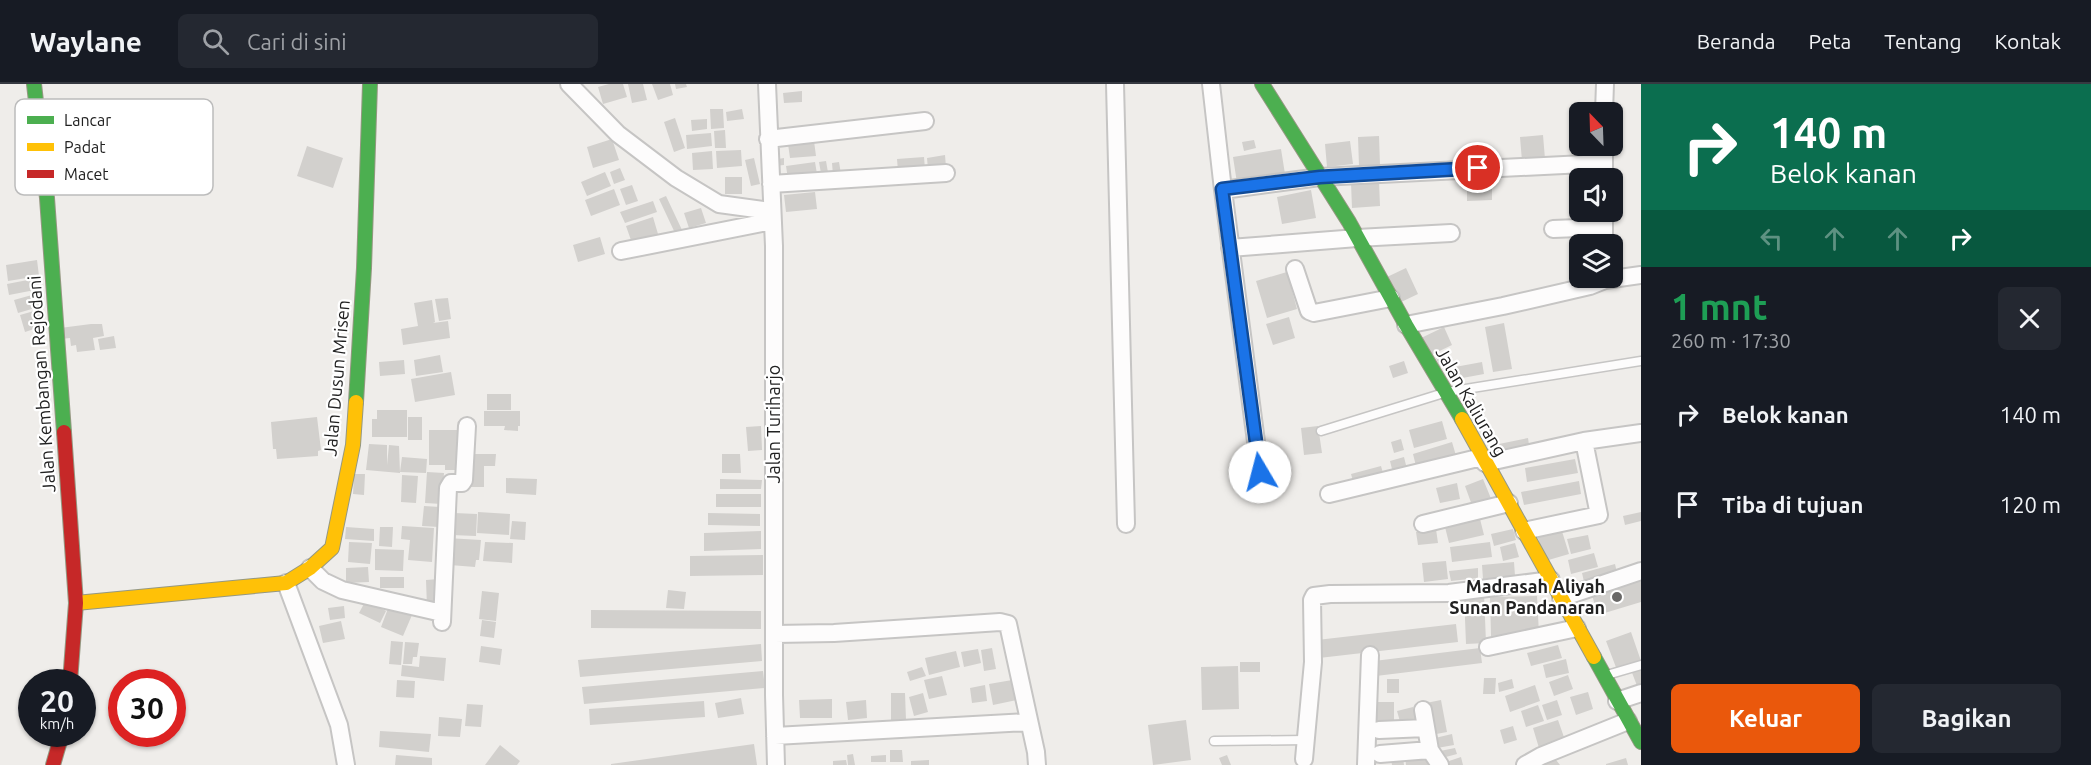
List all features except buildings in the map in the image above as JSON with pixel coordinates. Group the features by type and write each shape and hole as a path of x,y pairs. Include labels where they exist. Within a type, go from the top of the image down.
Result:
{"street":[{"name":"Jalan Kembangan Rejodani","path":"34,84 36,99"},
{"name":"Jalan Dusun Mrisen","path":"76,603 286,583 310,568 332,548 353,445 364,268 370,84"},
{"path":"569,84 618,134 676,178 719,204 772,216"},
{"name":"Jalan Turiharjo","path":"767,84 774,246 775,736 778,763"},
{"path":"1115,84 1126,524"},
{"path":"1211,84 1222,189 1260,472"},
{"name":"Jalan Kaliurang","path":"1262,84 1358,238 1406,325 1447,392 1641,742"},
{"path":"1604,102 1605,84"},
{"path":"768,139 925,121"},
{"path":"1222,189 1320,177 1569,172"},
{"path":"771,184 946,173"},
{"name":"Jalan Kembangan Rejodani","path":"47,195 76,603 71,669"},
{"path":"621,251 772,216"},
{"path":"1553,229 1589,222"},
{"path":"1230,248 1451,233"},
{"path":"1295,270 1305,304 1309,311 1314,313 1391,298"},
{"path":"1623,277 1641,275"},
{"path":"1406,325 1581,288"},
{"path":"310,568 323,581 342,590 442,617 448,488 451,483 462,483 464,480 467,426"},
{"path":"1329,494 1484,460 1641,433"},
{"path":"1524,531 1599,515 1584,441"},
{"path":"1423,524 1509,503"},
{"path":"1561,598 1641,571"},
{"path":"1304,759 1313,662 1312,600 1314,596 1449,593 1551,580"},
{"path":"286,583 339,725 346,765"},
{"path":"775,634 834,633 1006,623 1010,625 1037,765"},
{"path":"1488,647 1577,628"},
{"path":"1366,765 1370,655"},
{"path":"1617,701 1641,693"},
{"path":"1423,711 1430,750 1440,765"},
{"path":"1525,765 1541,756 1628,721"},
{"path":"775,736 1029,722"},
{"path":"1379,730 1426,728"},
{"path":"53,765 58,747"},
{"path":"1380,754 1430,750"}],"lane":[{"path":"1321,431 1447,392 1641,361"},
{"path":"1603,676 1641,665"},
{"path":"1214,741 1306,740"}],"traffic: fast":[{"path":"34,84 36,99"},
{"path":"356,402 364,268 370,84"},
{"path":"1262,84 1349,222 1406,325 1462,419"},
{"path":"47,195 64,432"},
{"path":"1594,657 1641,742"}],"traffic: slow":[{"path":"76,603 286,583 310,568 332,548 353,445 356,402"},
{"path":"1462,419 1594,657"}],"traffic: jam":[{"path":"64,432 76,603 71,669"},
{"path":"53,765 58,747"}],"place":[{"name":"Madrasah Aliyah Sunan Pandanaran","path":"1617,597"}],"route":[{"path":"1260,472 1222,189 1320,177 1478,168"}]}
